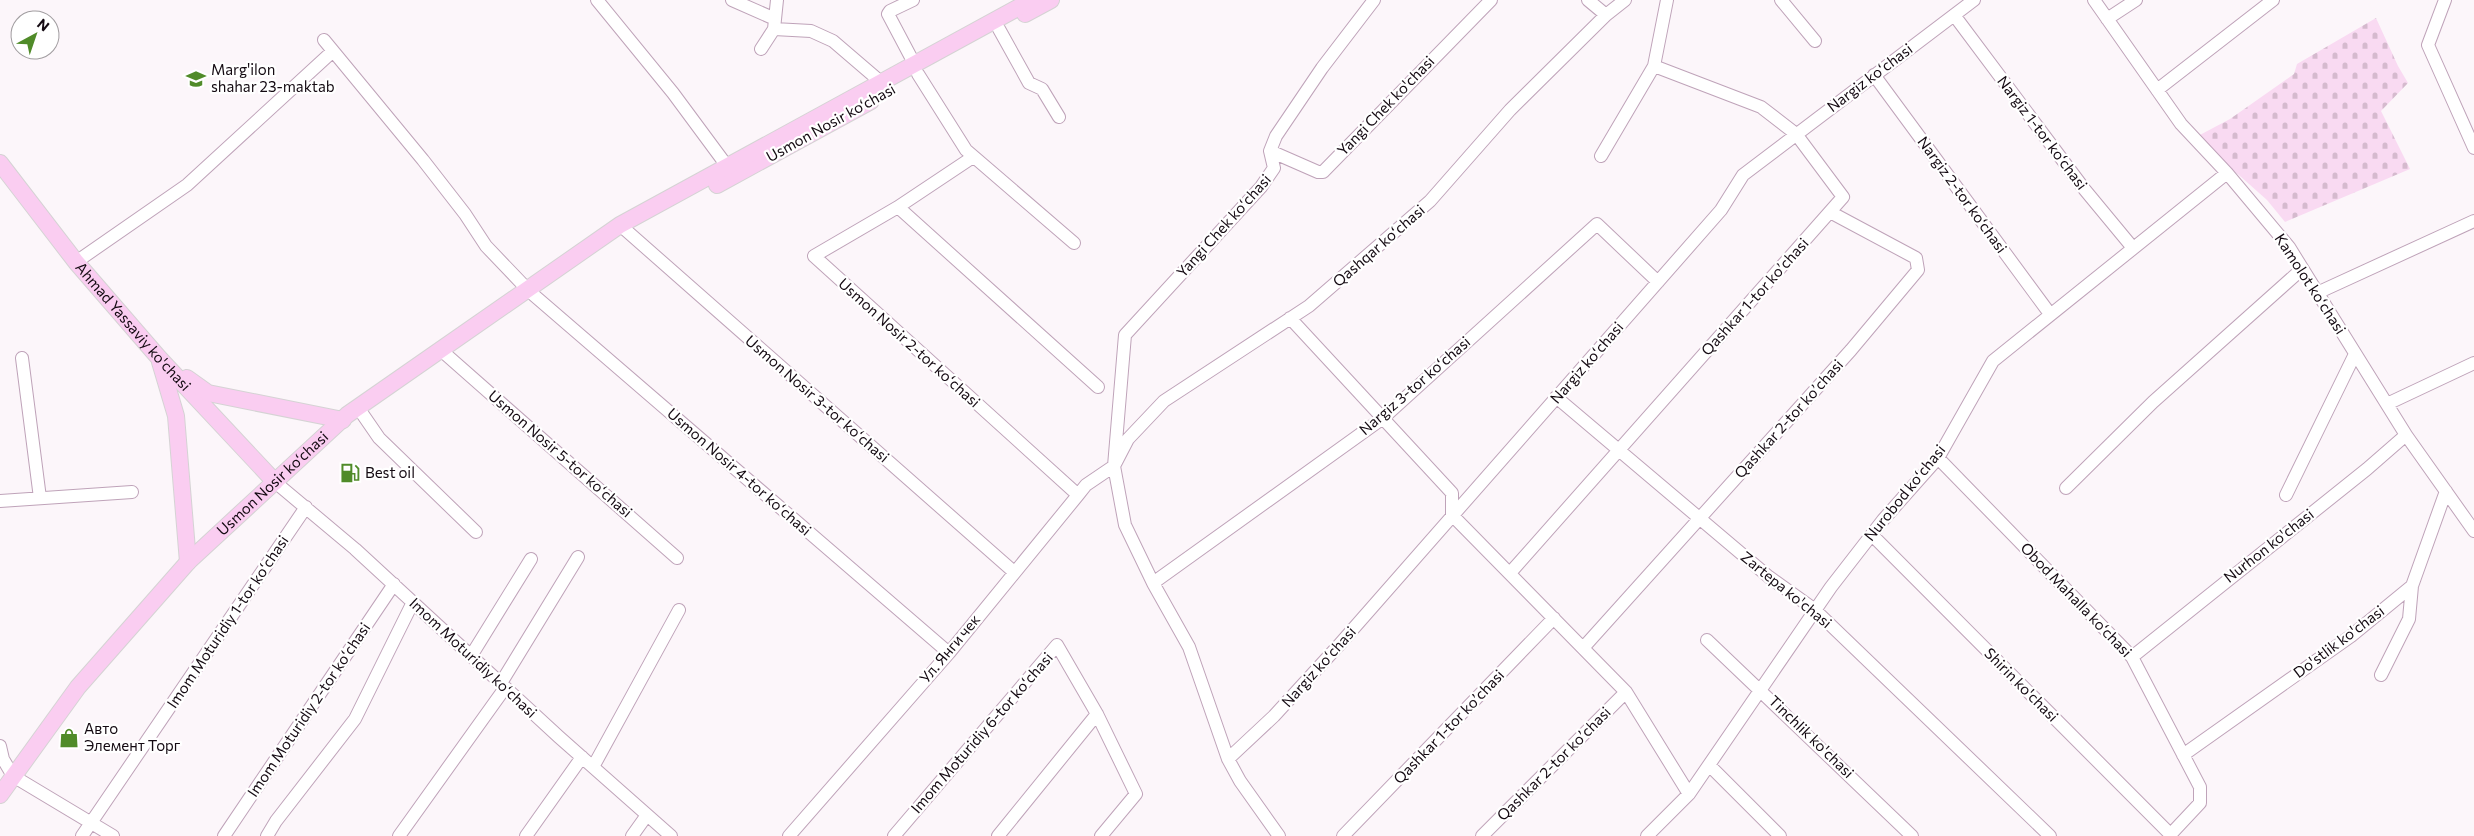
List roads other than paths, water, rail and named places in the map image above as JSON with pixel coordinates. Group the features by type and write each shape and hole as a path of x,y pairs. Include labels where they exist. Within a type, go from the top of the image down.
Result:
{"main road":[{"name":"Usmon Nosir ko‘chasi","path":"0,795 78,687 188,562 343,420 606,236 624,229 817,132 1032,0"},
{"name":"Usmon Nosir ko‘chasi","path":"954,49 999,29 1051,0"},
{"name":"Usmon Nosir ko‘chasi","path":"624,229 727,166 882,82 916,70"},
{"name":"Ahmad Yassaviy ko'chasi","path":"0,163 76,262 159,358 275,482"},
{"path":"159,358 208,393 343,420"},
{"path":"159,358 176,416 188,562"}],"street":[{"path":"597,0 673,93 727,166"},
{"path":"732,0 774,24 810,31 833,41 882,82"},
{"path":"761,49 774,24 777,0"},
{"path":"913,0 890,11 888,14 916,70 966,150 1074,242"},
{"name":"Yangi Chek koʻchasi","path":"1279,836 1240,781 1228,759 1189,647 1153,583 1125,525 1114,466 1125,335 1261,187 1274,168 1270,151 1276,136 1322,68 1374,0"},
{"name":"Yangi Chek ko'chasi","path":"1270,151 1322,172 1491,0"},
{"path":"1588,0 1606,15"},
{"name":"Qashqar koʻchasi","path":"1114,466 1128,439 1164,401 1309,306 1430,201 1510,110 1606,15 1625,0"},
{"path":"1601,156 1654,66 1667,0"},
{"path":"1781,0 1815,42"},
{"name":"Nargiz koʻchasi","path":"1228,759 1274,716 1313,674 1721,210 1743,175 1974,0"},
{"name":"Kamolot koʻchasi","path":"2094,0 2181,124 2227,173 2289,248 2406,435 2474,531"},
{"path":"2107,19 2136,0"},
{"path":"2157,90 2273,0"},
{"path":"2445,0 2428,45 2474,148"},
{"name":"Nargiz 1-tor ko‘chasi","path":"1954,15 2079,182 2133,248"},
{"path":"999,29 1029,84 1042,89 1059,117"},
{"name":"Usmon Nosir 4-tor koʻchasi","path":"324,40 428,167 486,246 529,291 949,653"},
{"path":"76,262 187,185 333,51"},
{"name":"Qashkar 1-tor koʼchasi","path":"1510,574 1843,197 1796,134 1761,107 1654,66"},
{"name":"Nargiz 2-tor ko‘chasi","path":"1874,75 2050,314"},
{"name":"Usmon Nosir 2-tor koʻchasi","path":"973,157 898,207 815,254 815,258 1078,495"},
{"name":"Nurobod koʻchasi","path":"1653,834 1689,794 1815,610 1872,535 1938,458 1992,361 2227,173"},
{"path":"898,207 1098,387"},
{"name":"Qashkar 2-tor koʼchasi","path":"1583,648 1851,350 1918,270 1916,258 1830,212"},
{"path":"2317,292 2474,221"},
{"name":"Nargiz 3-tor koʻchasi","path":"1153,583 1383,418 1597,224 1658,282"},
{"name":"Usmon Nosir 3-tor koʻchasi","path":"624,229 1014,572"},
{"path":"2066,488 2153,402 2302,269"},
{"path":"1290,318 1452,493 1452,515 1626,692 1689,794"},
{"name":"Usmon Nosir 5-tor koʻchasi","path":"442,351 678,558"},
{"path":"2286,495 2355,354"},
{"path":"22,358 40,498"},
{"path":"2387,404 2474,363"},
{"name":"Zartepa ko'chasi","path":"1556,397 1769,577 1815,610 2050,836"},
{"path":"359,409 379,438 476,532"},
{"name":"Nurhon ko'chasi","path":"2132,656 2367,469 2406,435"},
{"name":"Obod Mahalla ko‘chasi","path":"1938,458 2132,656 2200,787 2200,803 2170,835"},
{"name":"Ул. Янги чек","path":"789,836 949,653 1078,495 1086,486 1114,466"},
{"name":"Imom Moturidiy koʻchasi","path":"275,482 394,584 503,686 671,836"},
{"path":"0,501 132,492"},
{"path":"2380,675 2409,619 2412,586 2446,492"},
{"name":"Imom Moturidiy 1-tor koʻchasi","path":"82,836 306,507"},
{"name":"Shirin ko'chasi","path":"1872,535 2170,835"},
{"path":"399,836 503,686 578,557"},
{"path":"471,656 531,559"},
{"name":"Imom Moturidiy 2-tor koʻchasi","path":"224,836 394,584"},
{"name":"Do'stlik ko'chasi","path":"2183,755 2350,636 2412,586"},
{"path":"267,836 276,821 355,719 413,602"},
{"path":"593,767 679,610"},
{"name":"Qashkar 1-tor koʼchasi","path":"1343,836 1554,618"},
{"name":"Tinchlik ko'chasi","path":"1707,640 1761,689 1912,836"},
{"name":"Imom Moturidiy 6-tor koʻchasi","path":"894,836 1057,645 1097,714 1136,794 1101,836"},
{"name":"Qashkar 2-tor koʼchasi","path":"1482,836 1626,692"},
{"path":"998,836 1097,714"},
{"path":"0,746 13,776 113,836"},
{"path":"526,836 582,757"},
{"path":"1710,764 1780,836"},
{"path":"632,836 646,815"}],"place":[{"name":"Marg'ilon shahar 23-maktab","path":"196,79"},
{"name":"Best oil","path":"350,473"},
{"name":"Авто Элемент Торг","path":"69,738"}]}
